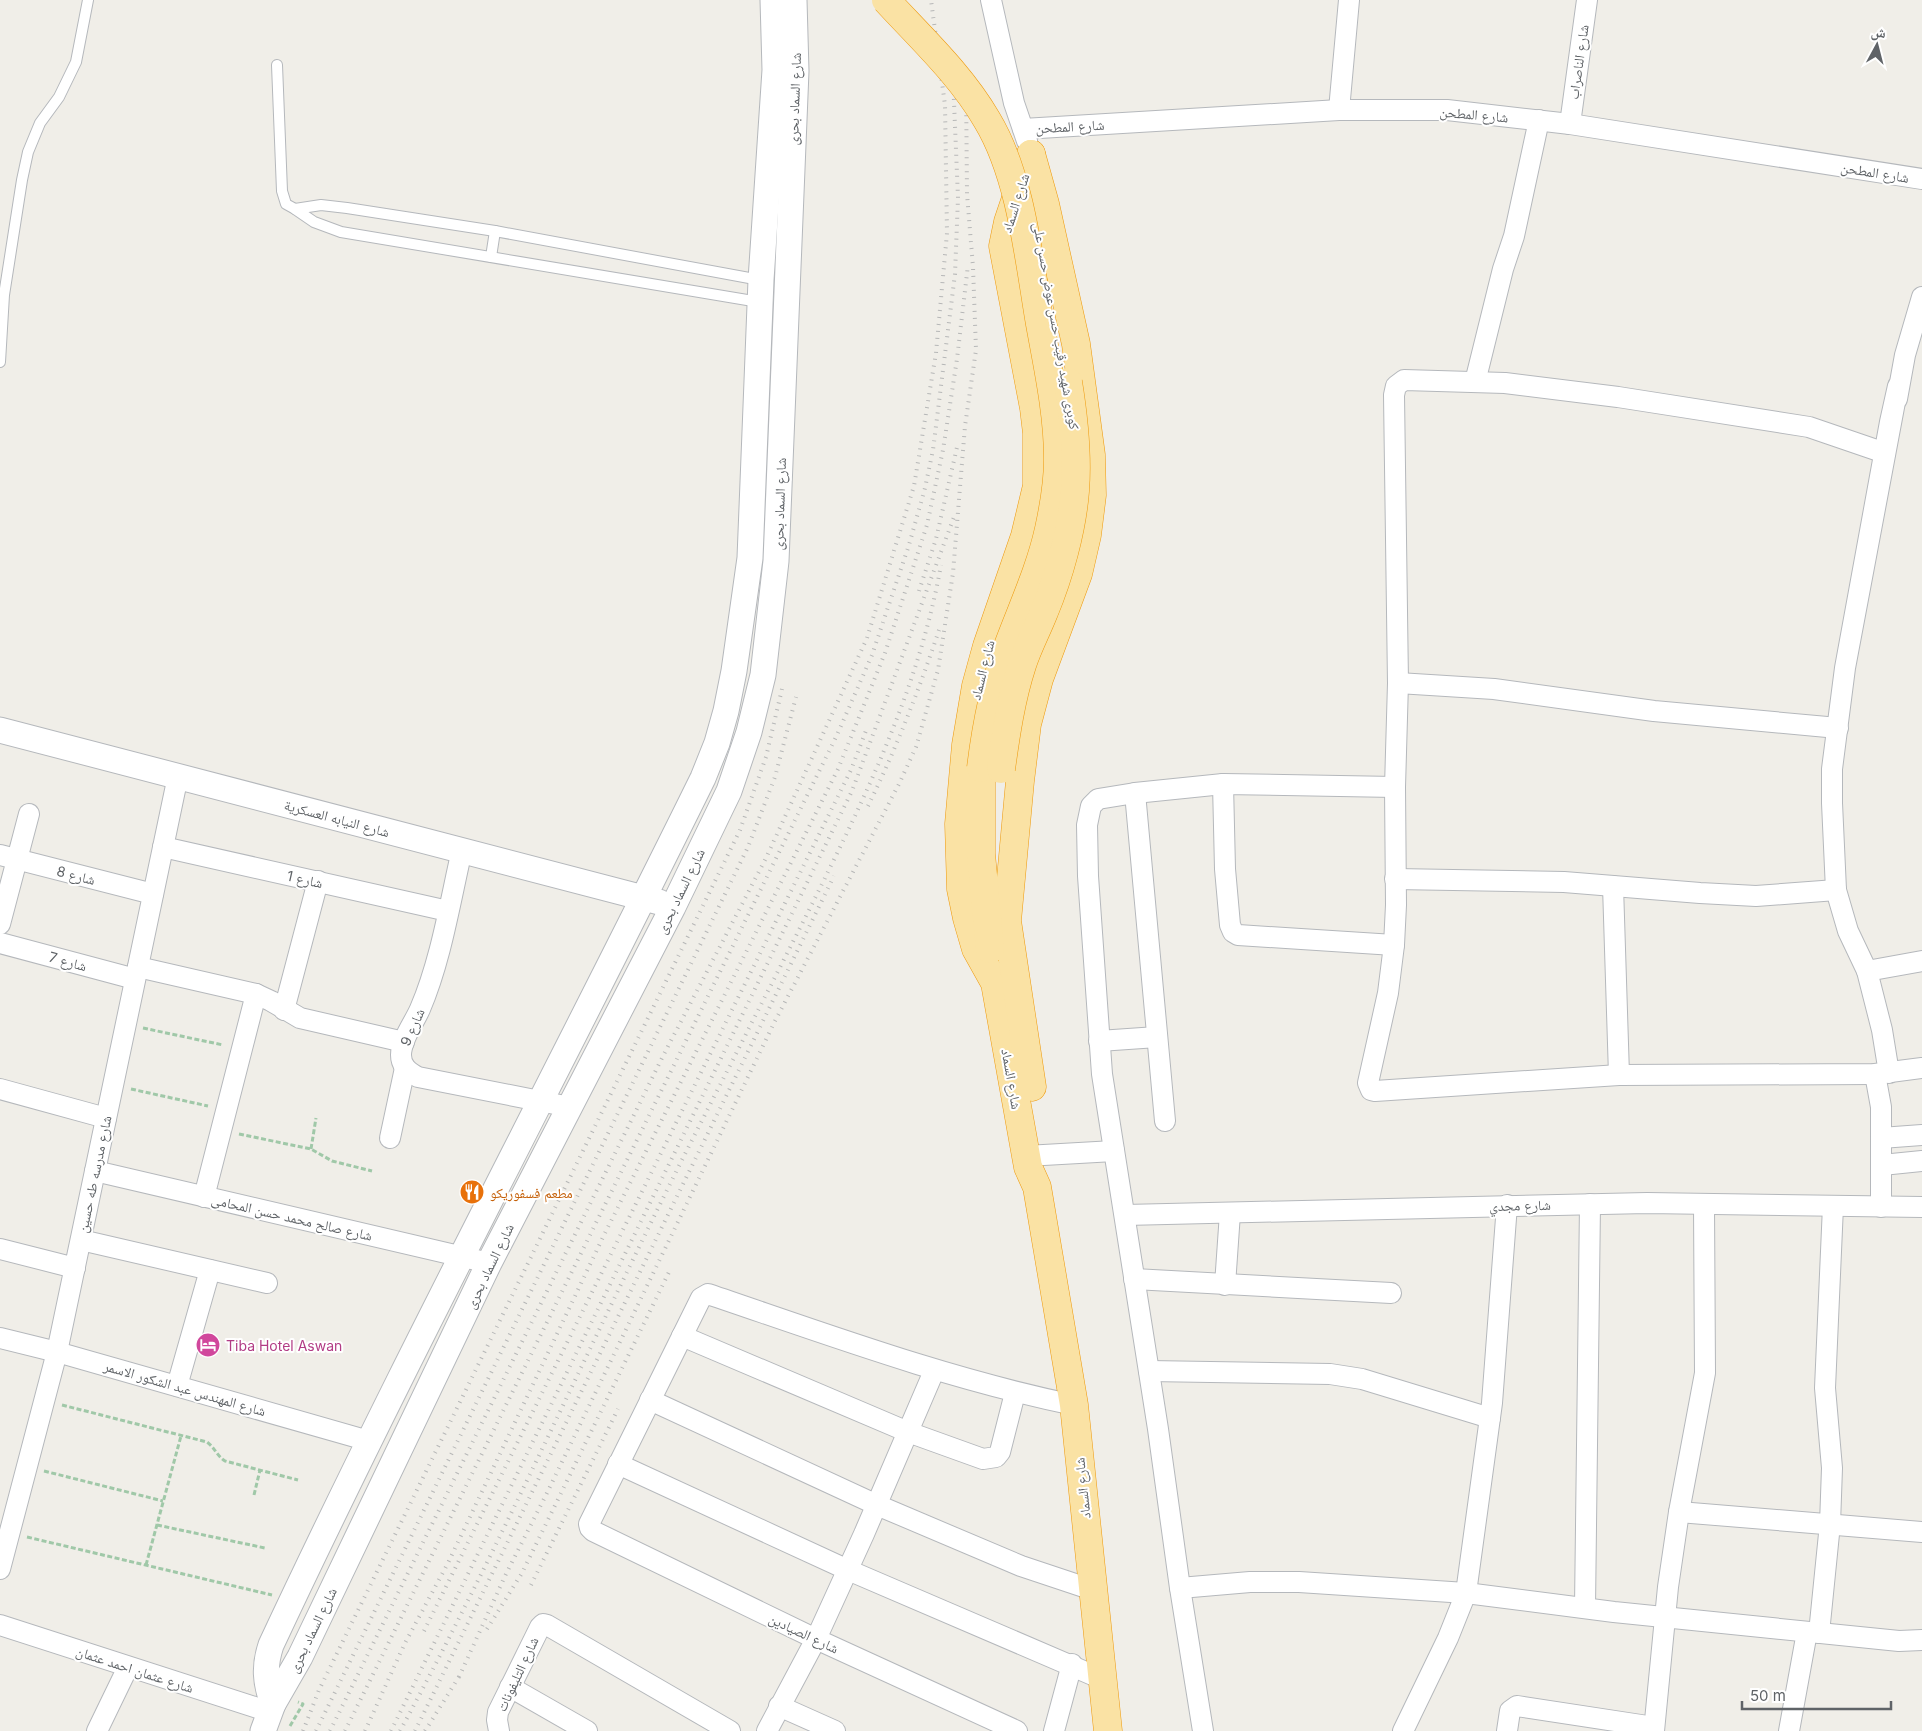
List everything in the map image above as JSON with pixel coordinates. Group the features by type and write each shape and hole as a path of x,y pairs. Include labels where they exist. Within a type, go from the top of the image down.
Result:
{"highway":[{"name":"كوبرى شهيد رقيب حسن عوض حسن على","path":"886,0 964,86 988,120 998,141 1008,167 1020,213 1036,299 1054,415 1058,459 1055,496 1048,532 1042,557 1007,648 991,707 991,768 1001,883 1007,921"},
{"name":"كوبرى شهيد رقيب حسن عوض حسن على","path":"910,0 948,40 994,97 1020,149 1044,246 1076,433 1075,493 1063,554 1056,579 1016,684 1008,717 991,768 981,854 988,940 995,983"},
{"name":"شارع السماد","path":"1031,154 1045,204 1076,344 1091,455 1092,495 1087,535 1078,574 1049,648 1027,724 1007,921 1034,1156 1028,1167 1037,1187 1074,1405 1108,1731"},
{"name":"شارع السماد","path":"1031,154 1008,222 1003,246 1034,408 1037,433 1037,486 1025,536 987,646 976,686 966,745 959,824 961,889 967,918 976,949 995,983 1034,1156"}],"street":[{"name":"شارع السماد بحرى","path":"268,1716 300,1657 489,1263 673,907 729,791 749,732 763,675 776,561 786,295 785,71 773,0"},
{"name":"شارع السماد بحرى","path":"268,1716 266,1661 271,1645 369,1440 542,1101 703,778 724,719 734,671 750,558 761,291 794,0"},
{"name":"شارع السماد","path":"991,0 1014,103 1031,154"},
{"path":"1339,110 1349,0"},
{"name":"شارع الناصراب","path":"1570,124 1586,0"},
{"name":"شارع المطحن","path":"1023,129 1339,110 1447,110 1570,124 1922,179"},
{"path":"1474,382 1503,269 1514,236 1539,120"},
{"path":"761,291 786,295"},
{"path":"1845,668 1905,355 1922,296"},
{"path":"1885,453 1809,427 1618,397 1505,383 1404,380 1399,382 1394,390 1398,683 1394,945 1388,993 1368,1083 1371,1090 1375,1091 1446,1088 1619,1075 1882,1074 1922,1068"},
{"path":"1845,668 1898,386 1885,453 1845,668 1832,768 1836,890 1848,931 1867,971 1882,1030 1881,1206"},
{"path":"750,558 776,561"},
{"path":"734,671 763,675"},
{"path":"1398,683 1494,689 1654,711 1838,728"},
{"name":"شارع النيابه العسكرية","path":"0,730 673,907"},
{"name":"شارع مدرسه طه حسين","path":"0,1569 58,1352 178,776"},
{"path":"1203,1731 1114,1151 1099,1041 1088,876 1087,825 1091,806 1098,799 1135,793 1223,784 1395,787"},
{"path":"1223,784 1225,869 1230,925 1233,932 1238,935 1394,945"},
{"path":"1135,793 1165,1121"},
{"path":"0,924 8,857 29,814"},
{"name":"شارع 1","path":"163,846 448,911"},
{"name":"شارع 9","path":"390,1138 405,1068 401,1055 404,1042 420,1009 435,968 462,850"},
{"name":"شارع 8","path":"8,857 153,894"},
{"path":"1396,879 1564,882 1756,896 1836,890"},
{"path":"284,1010 318,882"},
{"path":"1613,886 1619,1075"},
{"name":"شارع 7","path":"0,943 136,973 256,994 306,1020 404,1042"},
{"path":"1867,971 1922,961"},
{"path":"204,1196 256,994"},
{"path":"1099,1041 1158,1037"},
{"path":"405,1068 418,1077 570,1107"},
{"path":"0,1089 106,1118"},
{"path":"1881,1138 1922,1135"},
{"path":"1034,1156 1114,1151"},
{"path":"1882,1165 1922,1161"},
{"name":"شارع صالح محمد حسن المحامى","path":"95,1171 489,1263"},
{"path":"1585,1607 1590,1204"},
{"name":"شارع مجدي","path":"1125,1215 1590,1204 1918,1206"},
{"path":"1403,1731 1448,1638 1466,1593 1490,1418 1506,1205"},
{"path":"1507,1731 1510,1711 1517,1706 1654,1729 1665,1617 1679,1512 1705,1373 1704,1205"},
{"path":"1789,1731 1813,1632 1830,1524 1832,1468 1825,1388 1833,1206"},
{"path":"1225,1285 1230,1213"},
{"path":"81,1240 267,1283"},
{"path":"0,1249 75,1268"},
{"path":"177,1386 210,1270"},
{"path":"1134,1279 1391,1293"},
{"path":"1074,1405 1015,1393 934,1371 708,1294 701,1298 618,1464 848,1570 1072,1664 1102,1679"},
{"path":"682,1336 908,1432 983,1459 996,1457 1000,1452 1015,1393"},
{"name":"شارع المهندس عبد الشكور الاسمر","path":"0,1338 58,1352 369,1440"},
{"path":"767,1731 816,1639 934,1371"},
{"path":"1148,1371 1330,1374 1362,1379 1490,1418"},
{"path":"650,1400 877,1504 1022,1566 1093,1590"},
{"name":"شارع الصيادين","path":"618,1464 589,1524 593,1531 816,1639 1017,1731"},
{"path":"1679,1512 1922,1532"},
{"path":"1180,1588 1250,1582 1299,1582 1466,1593 1665,1617 1899,1641 1922,1640"},
{"name":"شارع التليفونات","path":"499,1731 498,1712 543,1624 548,1625 730,1731"},
{"name":"شارع عثمان احمد عثمان","path":"0,1625 268,1716"},
{"path":"1054,1731 1072,1664"},
{"path":"97,1731 128,1667"},
{"path":"510,1687 587,1731"},
{"path":"779,1706 835,1731"}],"lane":[{"path":"0,362 2,295 28,152 40,123 59,97 76,62 88,0"},
{"path":"277,65 282,191 286,204 314,222 340,232 491,257 761,291"},
{"path":"295,209 321,205 495,231 761,291"},
{"path":"491,257 495,231"}],"path":[{"path":"126,1024 242,1050"},
{"path":"113,1086 227,1110"},
{"path":"311,1149 316,1118"},
{"path":"222,1130 311,1149 332,1161 372,1171"},
{"path":"44,1400 207,1442 218,1456 225,1461 298,1480"},
{"path":"146,1565 181,1436"},
{"path":"27,1467 163,1501"},
{"path":"254,1495 260,1470"},
{"path":"157,1524 265,1548"},
{"path":"10,1533 292,1600"},
{"path":"287,1731 303,1704"}],"railway":[{"path":"330,1731 663,1056 766,858 867,638 914,486 936,353 947,233 945,105 931,0"},
{"path":"345,1731 837,735 872,655 909,545 925,488 933,450 955,274 958,198 953,78"},
{"path":"459,1677 505,1576 774,1023 899,784 916,747 938,670 953,573 965,426 976,350 973,267 967,194 966,81"},
{"path":"365,1731 404,1645 448,1563 605,1233 838,769 885,653 927,525 943,450 957,359 968,265"},
{"path":"919,591 936,539 958,443"},
{"path":"391,1731 852,791 954,517"},
{"path":"400,1731 474,1589 648,1228 807,914 868,787 887,744 919,656 941,565"},
{"path":"868,806 906,719 939,630"},
{"path":"303,1731 319,1690 740,830 766,757 782,689"},
{"path":"316,1731 748,847 775,777 796,697"},
{"path":"424,1631 851,770 867,728"},
{"path":"415,1731 834,876"},
{"path":"487,1629 522,1573 671,1268"},
{"path":"531,1585 618,1409"},
{"path":"425,1731 462,1672"}],"place":[{"name":"مطعم فسفوريكو","path":"472,1192"},
{"name":"Tiba Hotel Aswan","path":"208,1345"}]}
